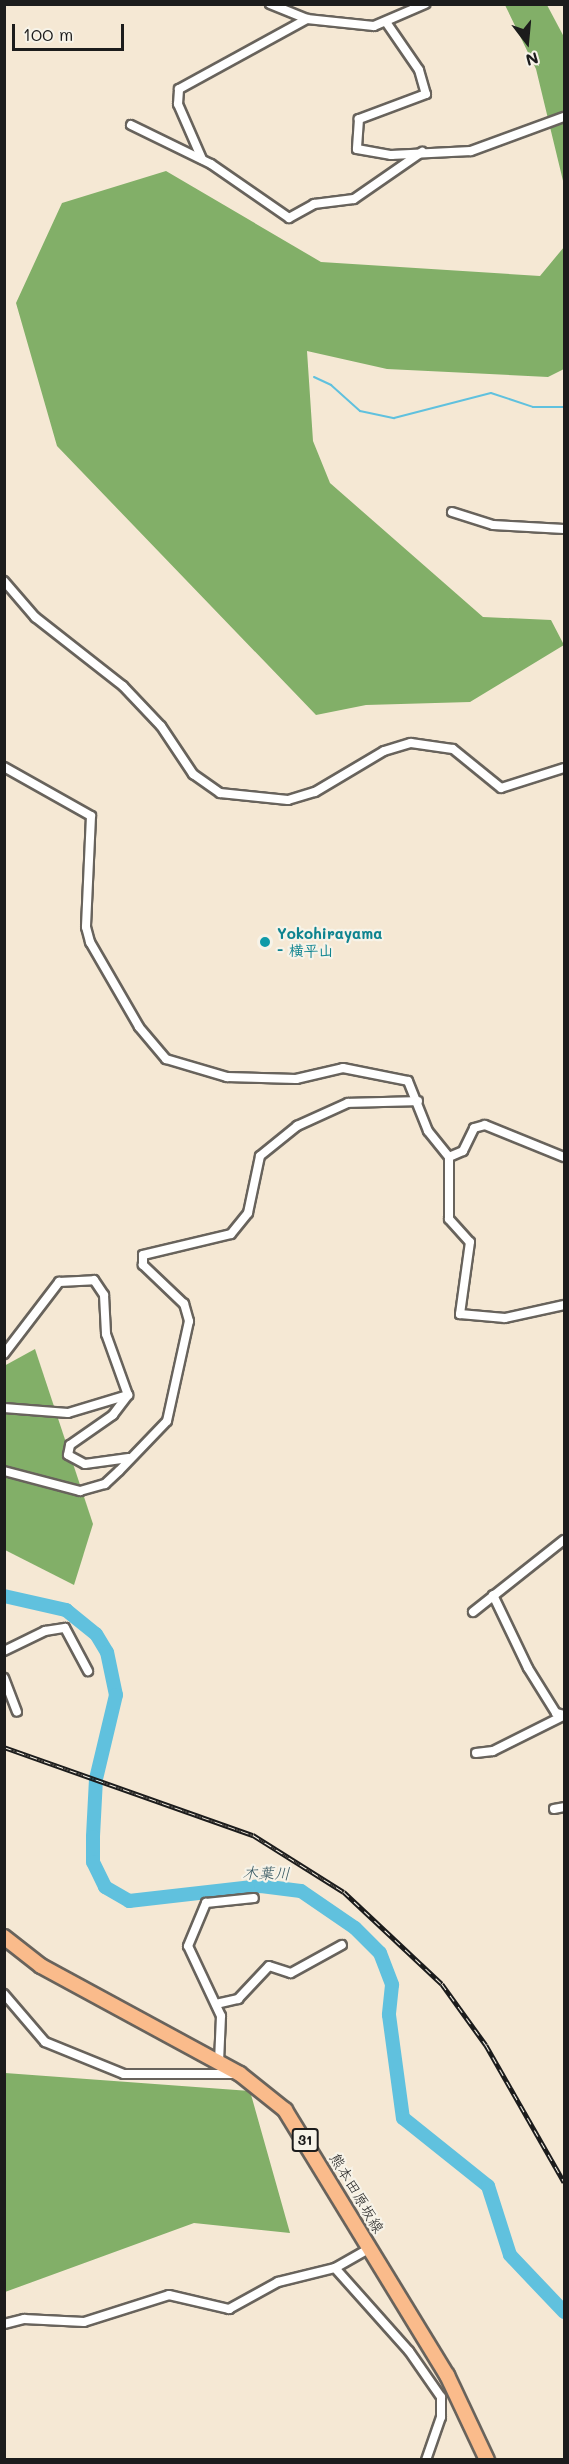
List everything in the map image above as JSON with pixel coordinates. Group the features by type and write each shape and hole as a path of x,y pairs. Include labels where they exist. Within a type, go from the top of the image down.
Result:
{"main road":[{"name":"熊本田原坂線","path":"4,1937 41,1966 240,2074 285,2110 447,2375 487,2460"}],"street":[{"path":"270,4 307,19 374,26 425,4"},
{"path":"202,159 178,104 179,89 307,19"},
{"path":"386,22 419,70 426,94 359,119 355,145 380,155 471,151 564,117"},
{"path":"131,125 202,159 289,218 314,204 354,199 423,152"},
{"path":"452,512 493,525 564,529"},
{"path":"4,581 15,596 123,686 161,726 193,774 220,793 288,800 315,792 384,751 411,743 453,749 501,788 564,768"},
{"path":"4,599 15,596"},
{"path":"4,767 91,816 86,927 90,942 139,1027 166,1059 227,1077 296,1079 343,1068 383,1073 408,1081 418,1101 428,1131 449,1157 449,1219 470,1242 460,1314 505,1318 564,1305"},
{"path":"4,1471 80,1491 105,1484 167,1421 189,1321 184,1304 143,1265 143,1255 231,1234 248,1213 260,1156 297,1126 348,1103 418,1101"},
{"path":"449,1157 463,1151 474,1128 485,1125 564,1157"},
{"path":"4,1354 59,1282 94,1280 104,1295 106,1334 128,1395"},
{"path":"128,1395 113,1415 70,1445 68,1455 92,1465 130,1458"},
{"path":"4,1408 68,1413 128,1395"},
{"path":"473,1612 564,1540"},
{"path":"493,1594 528,1668 556,1713 564,1715"},
{"path":"4,1651 45,1631 65,1628 88,1671"},
{"path":"4,1678 17,1712"},
{"path":"476,1753 493,1751 564,1715"},
{"path":"554,1809 564,1807"},
{"path":"219,2062 216,2004 188,1946 206,1903 254,1898"},
{"path":"216,2004 238,1999 268,1966 291,1972 342,1945"},
{"path":"4,1994 45,2042 124,2074 220,2078 240,2074"},
{"path":"4,2324 24,2319 84,2322 169,2295 229,2309 278,2282 335,2268 370,2248"},
{"path":"335,2268 422,2368 441,2397 426,2460"}],"green space":[{"path":"505,5 547,5 564,37 564,185 536,69"},
{"path":"166,171 321,262 540,276 564,247 564,369 548,377 387,369 307,351 313,441 330,483 483,617 551,620 564,645 470,702 366,705 316,715 57,446 16,303 62,203"},
{"path":"35,1349 93,1524 74,1585 5,1550 4,1366"},
{"path":"5,2073 250,2091 290,2233 194,2223 5,2292"}],"waterway":[{"path":"314,377 331,385 360,411 394,418 491,393 533,407 564,407"},
{"name":"木葉川","path":"4,1596 66,1610 96,1634 107,1652 116,1695 96,1779 93,1837 93,1862 105,1887 129,1901 261,1886 301,1891 355,1928 380,1953 392,1985 389,2015 403,2118 488,2186 510,2255 564,2312"}],"railway":[{"path":"4,1747 253,1835 344,1892 442,1984 486,2045 564,2182"}],"place":[{"name":"Yokohirayama - 横平山","path":"265,942"}]}
